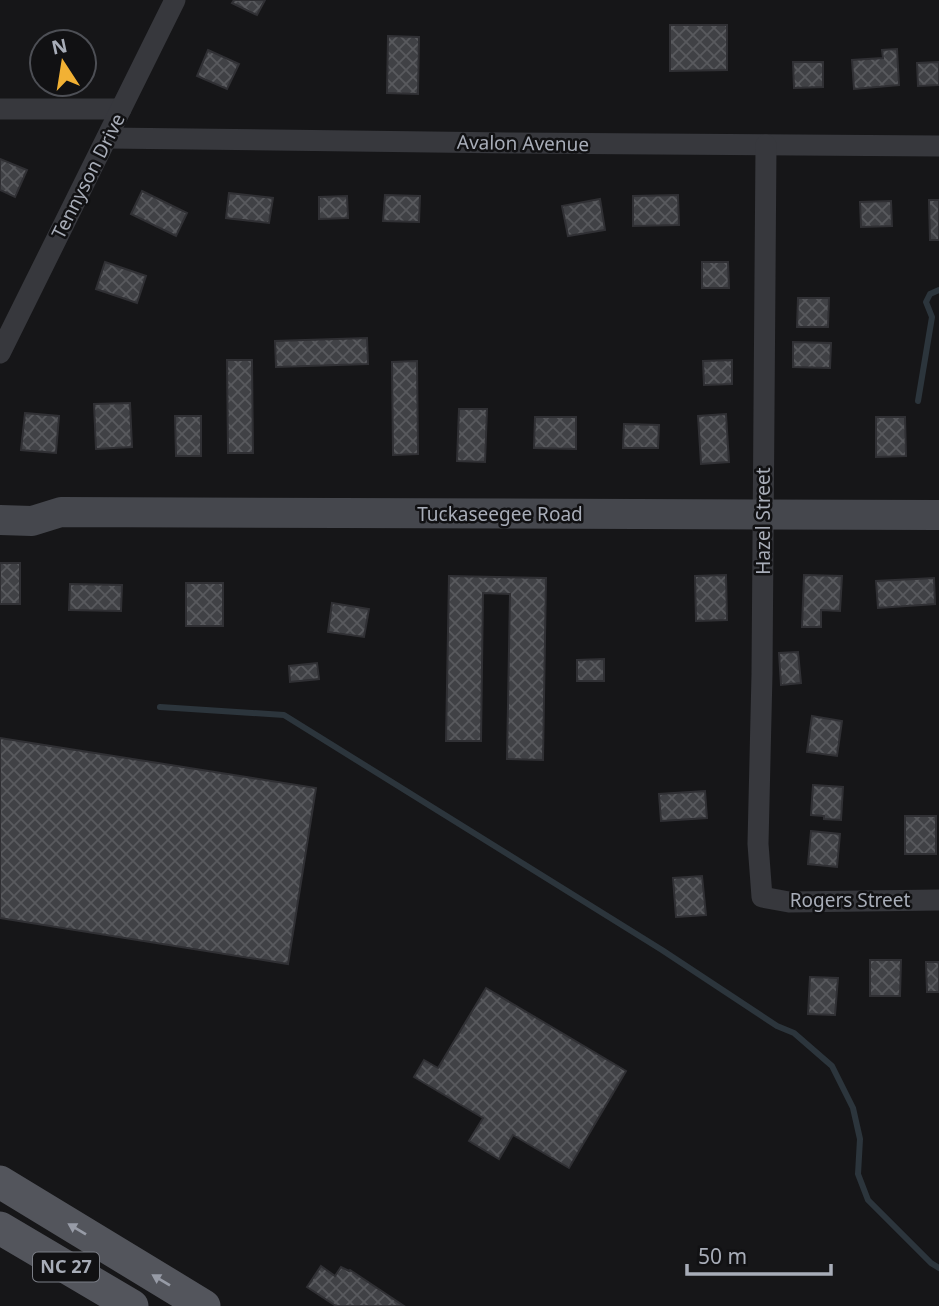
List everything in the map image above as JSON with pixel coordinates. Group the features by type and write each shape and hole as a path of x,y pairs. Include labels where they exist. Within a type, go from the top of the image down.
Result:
{"main road":[{"name":"Tuckaseegee Road","path":"0,502 36,503 61,512"},
{"name":"Tuckaseegee Road","path":"0,520 32,521 61,512 939,515"},
{"name":"NC 27","path":"0,1182 204,1306"},
{"name":"NC 27","path":"0,1228 132,1306"}],"street":[{"name":"Tennyson Drive","path":"0,353 175,0"},
{"path":"0,109 121,109"},
{"name":"Avalon Avenue","path":"107,138 939,146"},
{"name":"Hazel Street","path":"762,897 758,844 766,145"},
{"name":"Rogers Street","path":"762,897 789,902 939,900"}],"building":[{"path":"234,0 265,0 257,15 232,3"},
{"path":"670,25 727,25 727,70 670,71"},
{"path":"388,36 419,37 418,94 387,93"},
{"path":"897,49 899,85 854,89 852,60 883,58 882,50"},
{"path":"208,50 239,64 227,89 197,76"},
{"path":"793,62 823,62 823,87 794,88"},
{"path":"939,62 939,85 918,86 917,63"},
{"path":"0,159 27,170 15,197 0,190"},
{"path":"142,191 187,213 176,236 131,214"},
{"path":"229,193 273,198 269,223 226,218"},
{"path":"385,195 420,196 419,222 383,221"},
{"path":"678,195 679,225 633,226 633,196"},
{"path":"347,196 348,218 319,219 319,197"},
{"path":"600,199 605,230 568,236 562,206"},
{"path":"929,200 939,200 939,240 930,240"},
{"path":"891,201 892,226 861,227 860,202"},
{"path":"105,262 146,276 137,303 96,289"},
{"path":"702,262 728,262 729,288 702,288"},
{"path":"798,298 829,298 828,327 797,327"},
{"path":"367,338 368,364 276,367 275,341"},
{"path":"793,342 831,343 830,368 793,367"},
{"path":"227,360 252,360 253,453 228,453"},
{"path":"732,360 732,384 704,385 703,361"},
{"path":"417,361 418,454 393,455 392,362"},
{"path":"130,403 132,447 96,449 94,404"},
{"path":"459,409 487,409 485,462 457,461"},
{"path":"25,413 59,416 56,453 21,450"},
{"path":"726,414 729,462 701,464 698,416"},
{"path":"175,416 201,416 201,456 176,456"},
{"path":"535,417 576,417 576,449 534,448"},
{"path":"876,417 905,417 906,456 876,457"},
{"path":"624,424 659,425 658,448 623,448"},
{"path":"0,563 20,563 20,604 0,604"},
{"path":"726,575 727,620 696,621 695,576"},
{"path":"804,575 842,576 840,611 821,610 821,627 802,627"},
{"path":"449,576 546,578 543,760 507,759 510,594 483,593 481,741 446,741"},
{"path":"934,578 935,604 878,608 876,581"},
{"path":"186,583 223,583 223,626 186,626"},
{"path":"70,584 122,585 121,611 69,610"},
{"path":"332,603 369,609 364,637 328,632"},
{"path":"798,652 801,683 781,685 779,653"},
{"path":"604,659 604,681 577,681 577,660"},
{"path":"317,663 319,679 290,682 289,666"},
{"path":"812,716 842,721 837,756 807,752"},
{"path":"0,738 316,788 288,964 0,918"},
{"path":"813,785 843,787 841,820 811,815"},
{"path":"705,791 707,818 661,821 659,794"},
{"path":"905,816 936,816 936,854 905,854"},
{"path":"811,831 840,834 837,867 808,864"},
{"path":"702,876 706,915 676,917 673,878"},
{"path":"870,960 901,960 900,996 870,996"},
{"path":"926,962 939,962 939,992 927,992"},
{"path":"810,977 838,978 835,1015 808,1014"},
{"path":"486,988 626,1071 569,1168 513,1135 499,1159 469,1141 483,1118 414,1077 424,1060 438,1068"},
{"path":"321,1266 335,1276 341,1267 350,1270 404,1306 336,1306 307,1287"}],"waterway":[{"path":"918,401 932,317 926,302 930,294 939,290"},
{"path":"160,707 284,715 662,950 777,1026 794,1033 832,1066 853,1108 860,1139 858,1174 868,1200 939,1268"}]}
